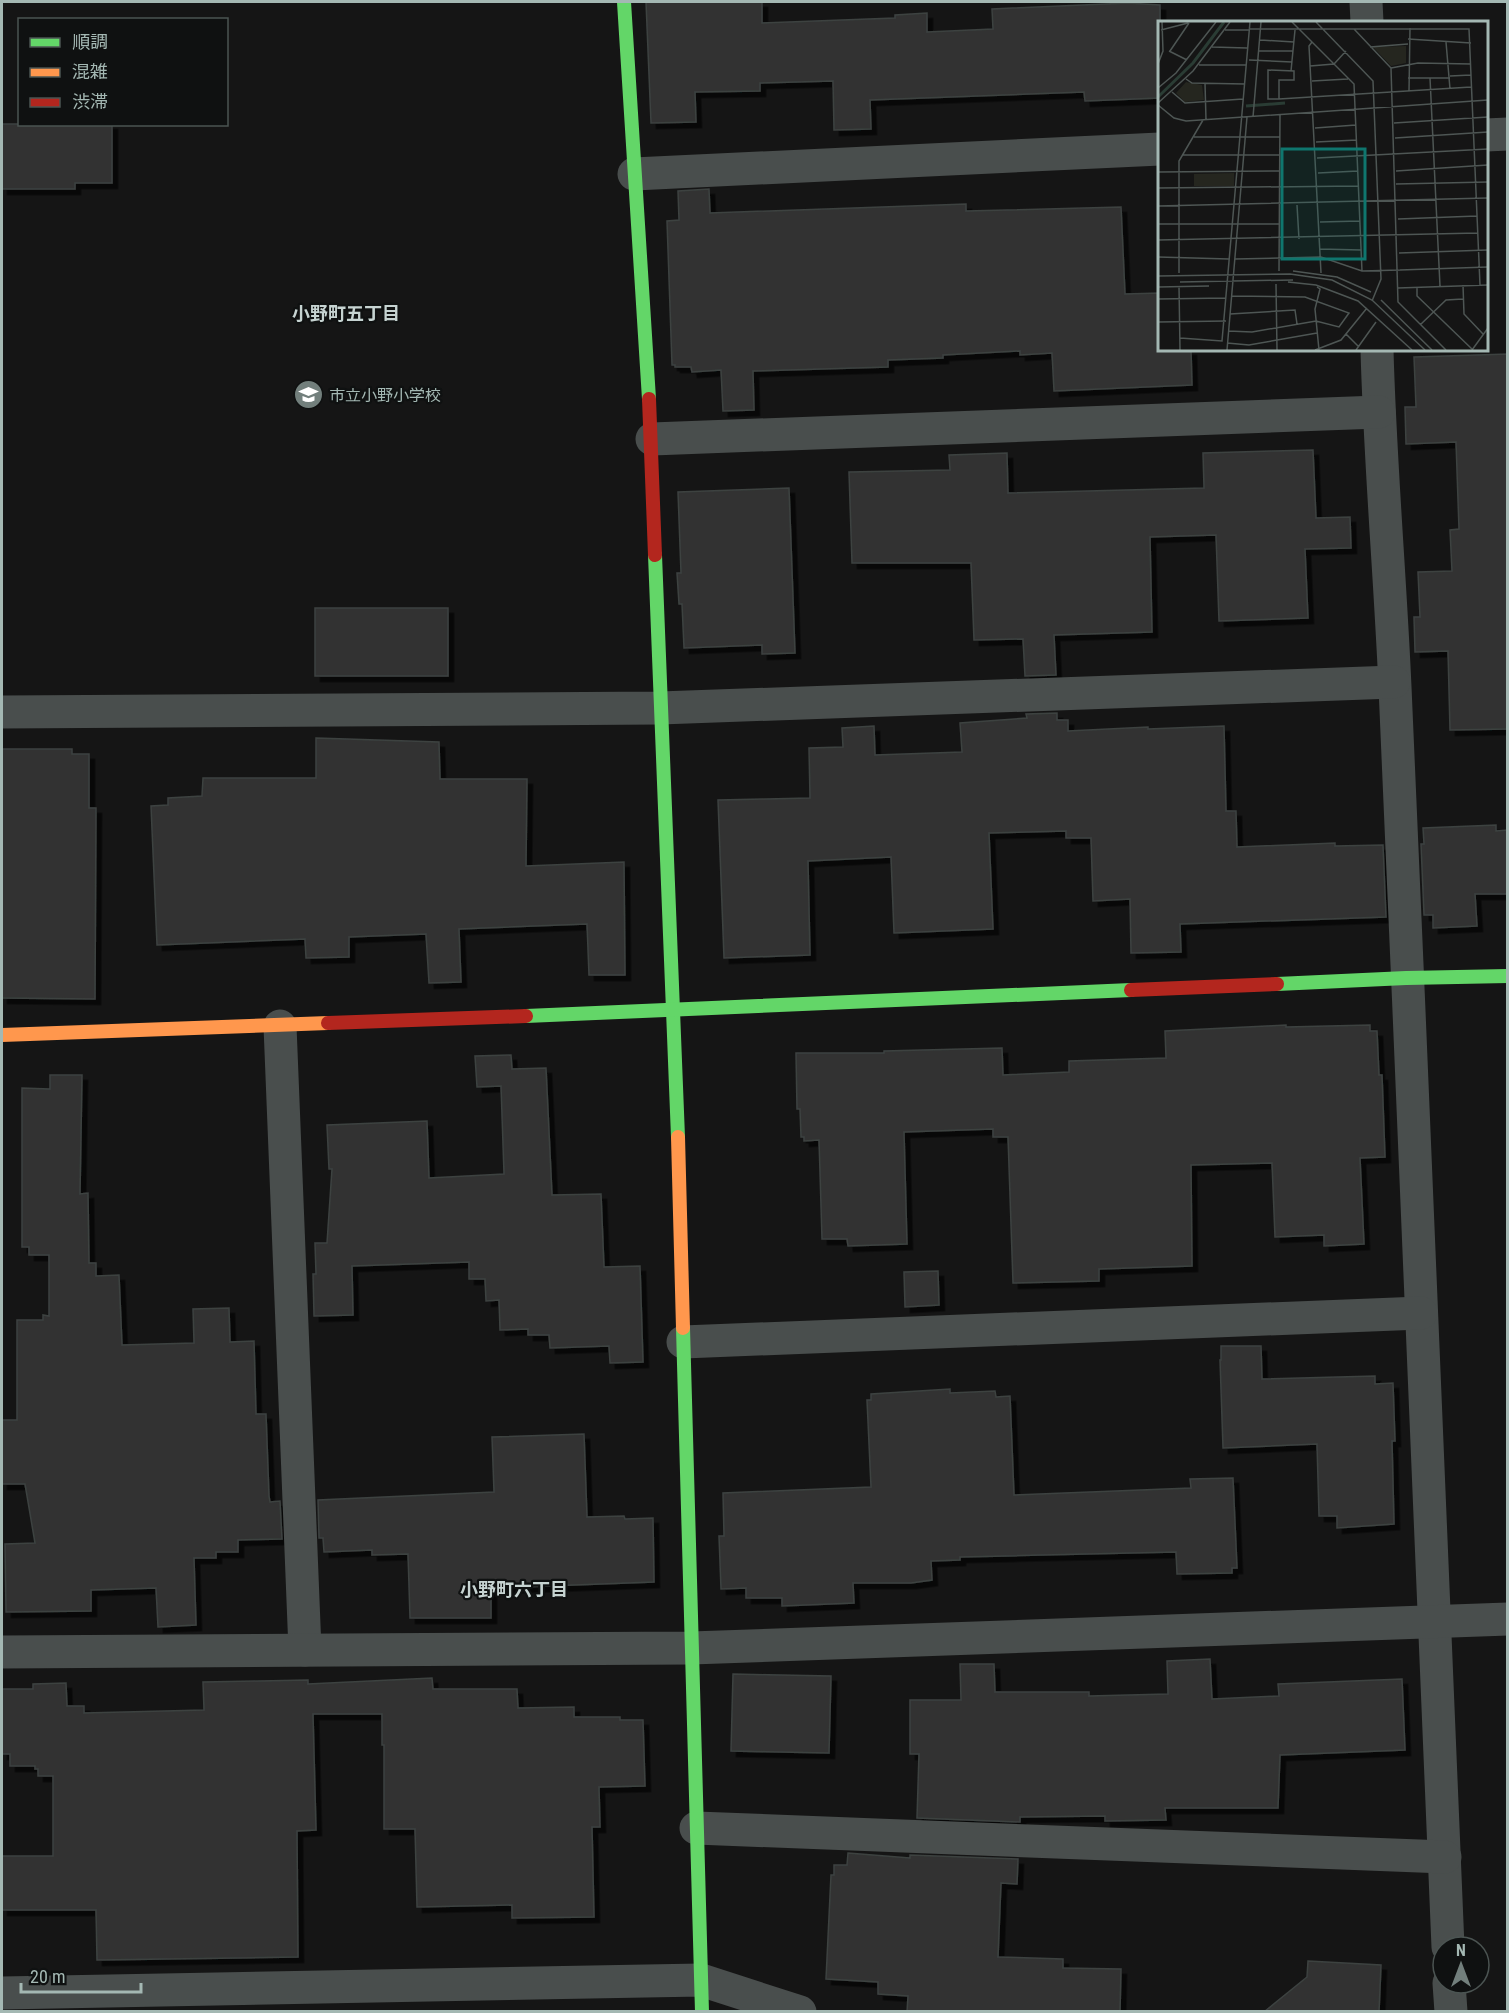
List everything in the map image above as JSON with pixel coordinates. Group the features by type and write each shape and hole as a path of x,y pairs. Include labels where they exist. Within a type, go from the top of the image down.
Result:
{"street":[{"path":"624,2 652,439 660,708 674,1011 702,1996"},
{"path":"1366,2 1367,21"},
{"path":"1488,135 1508,134"},
{"path":"634,174 1158,149"},
{"path":"1377,351 1436,1622 1448,1935"},
{"path":"652,439 1379,412"},
{"path":"2,712 660,708 1394,682"},
{"path":"2,1035 674,1011 1406,978 1508,976"},
{"path":"280,1026 305,1650"},
{"path":"683,1342 1421,1313"},
{"path":"2,1653 692,1648 1508,1619"},
{"path":"696,1828 1445,1857"},
{"path":"2,1993 702,1996 800,2012"},
{"path":"1449,1995 1450,2012"}],"building":[{"path":"646,2 762,2 762,23 895,18 895,15 927,13 927,32 993,29 992,9 1128,3 1160,5 1158,98 1085,101 1084,92 870,100 871,129 834,130 833,81 760,83 760,91 695,92 696,122 651,123"},
{"path":"2,124 112,126 112,183 75,183 75,189 2,189"},
{"path":"709,189 710,213 966,204 966,211 1121,207 1125,294 1158,293 1158,351 1191,351 1192,385 1054,391 1052,353 1020,355 1020,351 943,355 943,358 888,360 888,367 753,371 754,410 723,411 721,370 692,372 691,367 672,365 667,221 679,220 678,191"},
{"path":"1508,354 1508,729 1450,730 1448,651 1415,652 1414,617 1420,617 1418,572 1452,571 1450,530 1459,529 1456,442 1406,444 1405,407 1416,407 1414,357"},
{"path":"1313,450 1316,518 1350,517 1351,548 1305,549 1308,618 1219,621 1216,535 1150,537 1152,632 1054,635 1056,675 1025,676 1023,639 974,640 971,563 852,563 849,472 950,470 949,455 1007,453 1008,493 1204,488 1203,453"},
{"path":"789,488 795,653 762,654 762,645 684,648 682,604 679,604 677,573 681,573 678,492"},
{"path":"315,608 448,608 448,676 315,676"},
{"path":"1057,713 1057,720 1068,720 1068,731 1224,726 1226,811 1236,811 1237,847 1335,843 1335,846 1383,845 1386,917 1180,924 1181,952 1131,953 1130,899 1093,901 1091,838 1066,838 1066,831 989,833 993,929 894,933 891,857 808,861 810,955 724,958 718,800 810,798 809,748 843,747 842,728 874,726 875,755 962,752 960,723 1027,718 1026,714"},
{"path":"316,738 439,742 440,779 527,779 526,866 624,862 625,975 589,975 587,924 459,929 461,982 429,983 426,934 349,937 349,957 306,958 305,939 157,945 151,806 168,805 168,798 202,796 203,778 316,778"},
{"path":"2,749 72,749 72,754 89,754 89,808 96,808 95,999 2,998"},
{"path":"1496,825 1496,831 1508,830 1508,894 1475,894 1477,926 1433,928 1433,915 1424,915 1421,844 1424,844 1423,828"},
{"path":"1286,1025 1286,1027 1370,1025 1370,1031 1377,1031 1379,1075 1382,1075 1385,1157 1360,1158 1364,1244 1324,1246 1324,1235 1275,1237 1272,1163 1191,1165 1192,1266 1099,1269 1099,1281 1013,1283 1008,1137 993,1137 993,1129 904,1132 907,1244 848,1246 847,1239 822,1239 819,1140 804,1141 804,1137 801,1137 800,1109 797,1109 796,1053 884,1053 884,1051 1002,1048 1003,1075 1069,1072 1069,1061 1166,1058 1165,1031"},
{"path":"511,1055 512,1069 546,1068 552,1195 601,1194 604,1267 640,1266 643,1362 610,1363 609,1346 550,1348 549,1335 528,1335 528,1329 500,1330 499,1300 486,1301 485,1279 469,1279 469,1262 352,1266 353,1315 314,1316 315,1243 327,1243 332,1169 329,1169 327,1125 427,1121 429,1178 504,1174 501,1086 477,1087 475,1056"},
{"path":"50,1075 82,1075 80,1194 88,1193 89,1263 96,1263 96,1276 119,1275 122,1345 194,1343 193,1309 229,1308 230,1342 254,1341 256,1414 266,1414 269,1496 270,1502 280,1501 282,1539 238,1540 238,1552 216,1552 216,1558 194,1558 196,1625 158,1627 156,1588 91,1590 91,1611 6,1612 5,1544 35,1543 25,1484 2,1484 2,1420 17,1420 17,1320 43,1320 43,1315 49,1316 49,1255 29,1255 29,1247 22,1247 22,1088 50,1089"},
{"path":"938,1271 939,1305 905,1307 904,1272"},
{"path":"1221,1346 1261,1346 1262,1379 1375,1376 1375,1384 1393,1383 1394,1524 1337,1528 1337,1516 1319,1516 1317,1444 1223,1448"},
{"path":"950,1389 950,1393 995,1391 996,1397 1010,1396 1014,1495 1191,1488 1190,1479 1233,1478 1237,1568 1232,1568 1232,1573 1177,1574 1176,1552 960,1557 960,1560 931,1561 932,1580 911,1583 853,1583 854,1603 782,1606 782,1598 746,1598 746,1588 721,1589 719,1536 724,1536 723,1493 871,1487 867,1400 871,1400 871,1394"},
{"path":"584,1434 587,1517 653,1518 654,1582 491,1588 491,1618 410,1618 408,1554 372,1555 372,1550 324,1552 323,1538 319,1538 318,1500 494,1492 492,1437"},
{"path":"1210,1659 1212,1699 1279,1696 1278,1684 1402,1679 1405,1750 1280,1755 1278,1808 1165,1808 1166,1820 1105,1821 1105,1816 1020,1817 1020,1822 917,1818 919,1754 910,1754 910,1700 961,1700 960,1664 994,1664 995,1692 1089,1692 1089,1696 1168,1694 1167,1661"},
{"path":"733,1674 831,1676 829,1753 731,1751"},
{"path":"432,1678 433,1689 517,1689 518,1708 574,1707 574,1717 620,1717 620,1720 643,1720 645,1786 599,1787 600,1827 592,1827 594,1917 512,1918 512,1905 417,1907 415,1829 384,1829 382,1714 313,1714 316,1830 297,1831 298,1957 97,1960 96,1910 2,1910 2,1856 53,1856 53,1776 38,1776 38,1769 35,1769 35,1766 10,1766 10,1754 2,1754 2,1689 33,1689 33,1684 66,1683 67,1706 84,1706 84,1713 204,1710 203,1682 308,1680 308,1684"},
{"path":"848,1853 910,1858 910,1855 1018,1859 1017,1884 1001,1883 998,1957 1063,1959 1063,1968 1121,1969 1120,2012 907,2012 908,1996 878,1994 878,1982 826,1979 831,1875 834,1875 834,1865 847,1865"},
{"path":"1308,1961 1381,1965 1379,2012 1264,2012 1307,1977"}],"traffic: fast":[{"path":"624,2 649,399"},
{"path":"655,555 678,1137"},
{"path":"1277,984 1508,976"},
{"path":"526,1016 1131,990"},
{"path":"683,1328 702,2012"}],"traffic: slow":[{"path":"2,1035 328,1023"},
{"path":"678,1137 683,1328"}],"traffic: jam":[{"path":"649,399 655,555"},
{"path":"1131,990 1277,984"},
{"path":"328,1023 526,1016"}],"place":[{"name":"市立小野小学校","path":"308,395"}],"district":[{"name":"小野町五丁目","path":"346,314"},
{"name":"小野町六丁目","path":"514,1590"}]}
